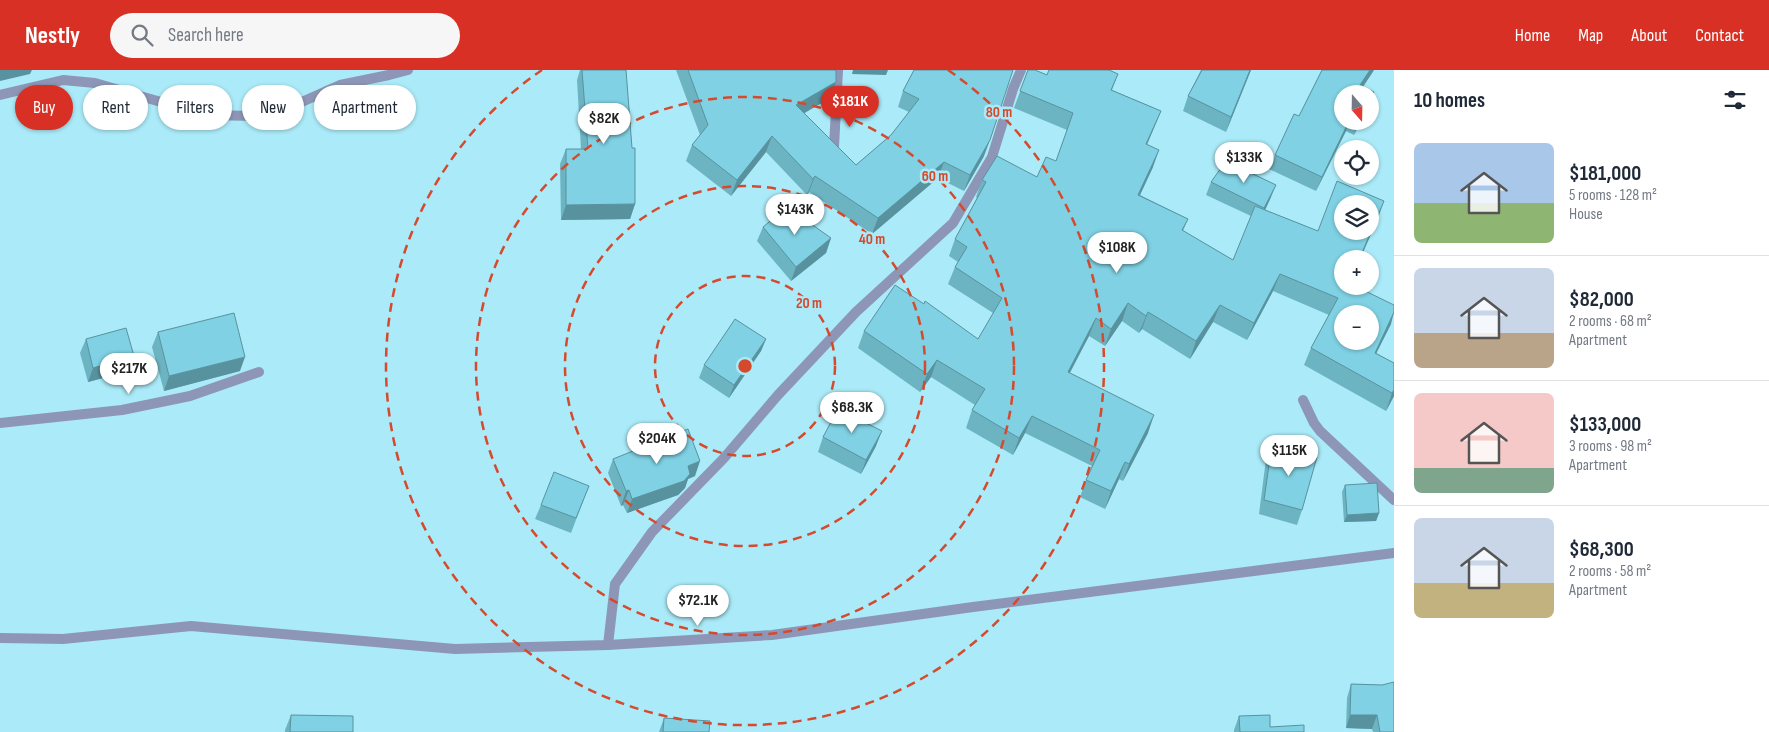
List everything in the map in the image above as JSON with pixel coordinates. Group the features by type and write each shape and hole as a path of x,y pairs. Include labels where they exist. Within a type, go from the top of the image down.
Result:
{"street":[{"path":"0,95 63,80 95,83 206,114 255,116 295,105 340,85 408,70"},
{"path":"834,147 838,70"},
{"path":"608,645 615,584 652,532 724,458 778,395 856,312 953,223 992,157 1013,89 1021,70"},
{"path":"0,423 132,408 190,396 259,372"},
{"path":"1303,400 1314,424 1320,431 1394,500"},
{"path":"0,638 63,639 191,626 455,649 608,645 772,635 1394,553"}],"building":[{"path":"582,70 626,70 632,148 635,148 635,204 566,205 566,149 588,149"},
{"path":"688,70 835,70 836,82 796,105 856,165 891,135 919,99 903,91 914,70 1013,70 990,140 970,175 944,162 878,218 815,176 813,179 772,136 737,180 692,145 708,125"},
{"path":"1028,70 1035,70 1047,75 1049,70 1109,70 1118,74 1111,90 1161,111 1146,144 1159,150 1138,195 1188,219 1182,230 1233,260 1255,206 1318,231 1335,185 1346,185 1370,195 1334,195 1334,240 1367,240 1363,250 1334,250 1334,295 1373,295 1394,305 1394,312 1379,344 1379,305 1334,305 1338,298 1280,274 1254,323 1220,305 1196,341 1148,312 1146,316 1128,303 1111,329 1096,318 1068,372 1154,415 1129,464 1125,462 1111,491 1086,480 1100,450 1032,416 1019,438 972,410 985,389 937,360 927,374 864,331 895,285 924,304 925,301 978,339 1002,298 955,267 967,247 955,239 986,182 982,180 997,156 1037,177 1046,157 1056,161 1073,113 1020,91"},
{"path":"1202,70 1250,70 1231,117 1188,96"},
{"path":"1322,70 1370,70 1360,85 1334,85 1334,130 1345,130 1340,140 1334,140 1334,152 1322,177 1275,155 1294,114 1299,116"},
{"path":"1226,161 1276,185 1264,208 1211,182"},
{"path":"1379,199 1384,201 1379,213"},
{"path":"787,207 831,238 796,267 763,227"},
{"path":"1334,305 1334,350 1376,350 1375,353 1394,363 1394,390 1392,393 1311,348"},
{"path":"234,313 245,357 169,376 158,332"},
{"path":"735,319 766,339 734,385 704,365"},
{"path":"126,328 134,356 93,368 86,339"},
{"path":"838,409 882,431 866,460 823,437"},
{"path":"688,429 700,461 688,466 690,474 684,481 632,499 629,490 626,491 613,459"},
{"path":"1272,444 1317,457 1302,510 1264,500"},
{"path":"554,472 589,486 576,518 541,505"},
{"path":"1377,483 1379,513 1347,515 1345,485"},
{"path":"1394,682 1394,732 1380,732 1377,715 1350,715 1351,684 1382,685"},
{"path":"291,715 353,716 353,732 290,732"},
{"path":"1270,715 1270,727 1304,725 1304,732 1240,732 1239,716"},
{"path":"664,718 710,721 709,732 663,732"}]}
